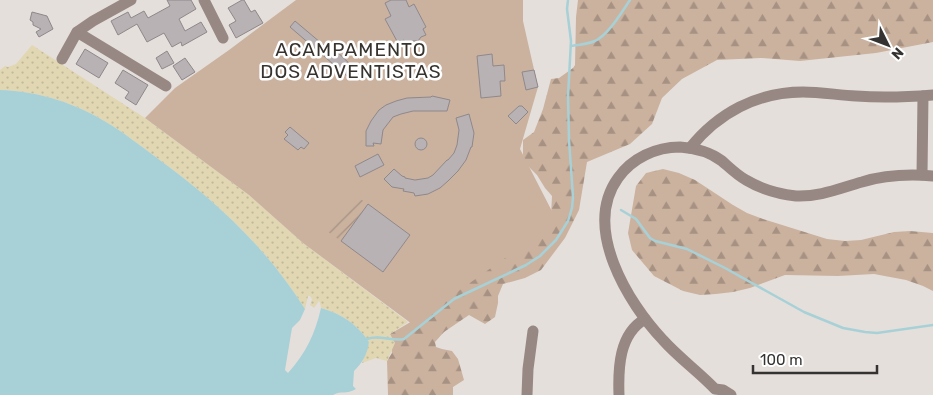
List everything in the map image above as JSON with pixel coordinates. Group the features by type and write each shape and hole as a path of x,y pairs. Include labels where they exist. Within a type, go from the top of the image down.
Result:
{"street":[{"path":"62,59 77,32 131,0"},
{"path":"204,0 223,38"},
{"path":"77,32 166,86"},
{"path":"690,148 718,119 742,105 768,96 803,92 889,97 928,96 928,176 877,178 818,195 798,196 771,191 755,185 704,151 681,147 662,149 637,160 630,165 613,186 604,220 611,253 622,281 645,320 665,342 706,379 714,392 723,390 731,395"},
{"path":"619,395 621,362 626,339 632,330 645,320"},
{"path":"527,395 533,330"}],"green space":[{"path":"296,0 523,0 523,21 538,87 520,149 557,221 412,324 303,243 249,195 145,118 175,88"},
{"path":"578,0 933,0 933,42 876,53 800,61 761,58 717,60 682,79 662,98 652,124 630,144 587,162 579,210 565,238 541,270 525,278 503,284 498,296 495,317 485,324 469,315 444,332 435,342 436,347 452,351 458,359 464,380 453,387 453,395 388,395 387,361 392,353 390,334 426,313 551,215 552,196 537,175 525,163 523,140 534,132 543,109 551,79 559,78 575,65"},
{"path":"663,169 695,180 747,213 827,239 861,240 894,232 910,231 933,233 933,291 906,280 874,274 838,276 785,275 733,292 700,295 683,291 654,276 632,250 628,233 636,186 646,173"},
{"path":"359,198 368,204 341,241 324,229 351,208"}],"sand":[{"path":"32,45 145,118 249,195 303,243 408,322 390,334 395,343 387,361 376,358 362,363 369,342 354,325 336,313 321,308 319,301 314,308 310,305 312,299 310,296 308,296 305,309 290,286 238,226 200,191 123,133 85,111 58,100 29,93 0,90 0,70 5,66 8,67 16,64"}],"water":[{"path":"0,90 44,96 85,111 123,133 200,191 256,245 290,286 305,309 300,320 292,328 285,370 288,373 305,350 313,335 321,308 336,313 348,320 369,342 364,358 354,371 353,386 356,389 333,395 0,395"}],"building":[{"path":"167,0 191,0 196,9 179,19 185,31 201,22 207,32 182,46 181,42 172,47 164,33 147,42 137,24 118,35 111,21 128,12 131,18 144,11 148,18 170,6"},
{"path":"244,0 251,12 255,10 263,23 236,38 229,25 236,21 228,8"},
{"path":"391,0 406,0 409,7 414,4 426,27 423,29 426,35 418,41 413,41 406,45 404,40 398,43 385,19 391,16 385,3"},
{"path":"32,12 47,16 53,29 39,37 36,32 41,29 33,25 33,22 30,20"},
{"path":"295,21 327,48 330,45 354,68 347,76 290,27"},
{"path":"85,49 108,63 99,78 76,64"},
{"path":"167,51 174,63 162,69 156,58"},
{"path":"492,54 493,66 504,65 505,81 500,81 501,96 481,98 477,56"},
{"path":"185,58 195,72 182,80 173,66"},
{"path":"123,70 148,85 136,105 125,98 129,92 115,83"},
{"path":"534,70 538,87 526,90 522,72"},
{"path":"432,96 450,100 447,111 413,111 393,117 383,130 381,144 373,143 374,146 366,146 366,131 379,110 386,105 407,98"},
{"path":"519,106 522,106 528,112 516,124 508,116"},
{"path":"469,114 474,133 472,147 458,171 440,188 428,194 415,196 414,193 403,191 404,189 392,187 384,179 394,169 405,178 415,180 428,178 433,175 454,153 459,130 456,118"},
{"path":"290,127 309,143 304,149 301,147 298,150 284,139 288,135 285,132"},
{"path":"419,138 423,138 427,144 423,150 419,150 415,146 415,142"},
{"path":"378,154 384,165 360,177 355,166"},
{"path":"368,204 410,235 383,272 341,241"}],"waterway":[{"path":"367,339 376,337 395,340 404,339 454,299 526,265 540,256 556,240 568,221 573,197 569,140 568,96 571,41 567,9 568,0"},
{"path":"571,46 589,43 600,38 614,23 630,0"},
{"path":"621,210 636,219 650,238 655,241 687,249 804,312 843,328 877,333 933,325"}],"district":[{"name":"ACAMPAMENTO DOS ADVENTISTAS","path":"351,60"}]}
